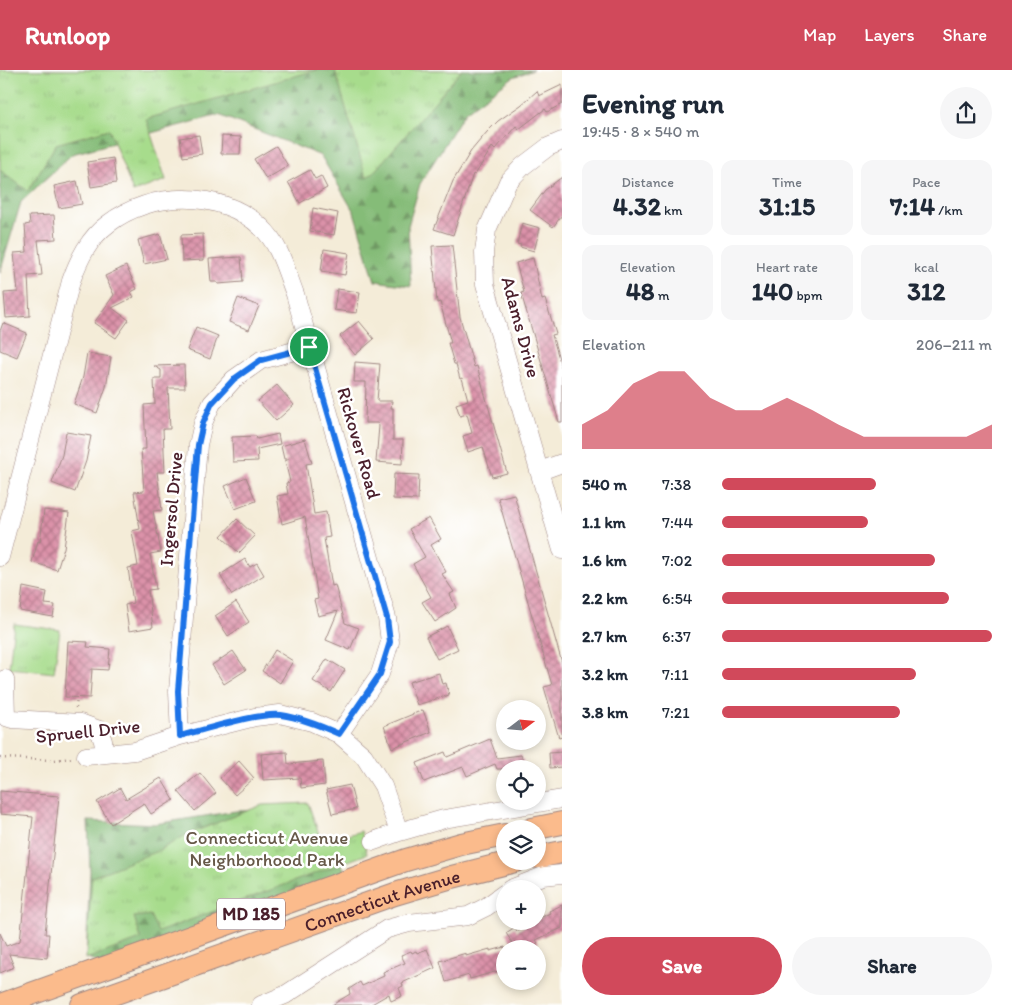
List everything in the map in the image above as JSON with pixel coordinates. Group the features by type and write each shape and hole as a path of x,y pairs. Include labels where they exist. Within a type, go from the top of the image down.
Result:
{"main road":[{"path":"546,826 562,823"},
{"name":"Connecticut Avenue","path":"0,1005 163,945 406,860 461,844 496,837"},
{"path":"546,855 562,852"},
{"name":"Connecticut Avenue","path":"82,1005 395,894 496,866"}],"street":[{"name":"Adams Drive","path":"562,140 548,147 523,166 508,182 487,230 484,252 485,284 562,550"},
{"name":"Rickover Road","path":"0,557 71,281 79,260 91,241 107,225 126,212 164,201 208,200 232,207 260,226 275,242 295,294 387,618 390,642 380,674 339,734"},
{"name":"Ingersol Drive","path":"180,736 178,691 198,445 203,423 212,403 234,379 261,360 309,347"},
{"path":"540,471 562,462"},
{"path":"5,679 6,717 80,724 98,730 104,741 106,754"},
{"name":"Spruell Drive","path":"86,756 135,751 180,736 280,714 312,722 339,734 364,756 383,786 399,832"},
{"path":"374,841 444,819 562,799"},
{"path":"533,880 543,876 562,874"},
{"path":"261,1005 285,995 388,929 409,923 468,916 486,907 496,899"}],"path":[{"path":"76,708 77,698"},
{"name":"Spruell Drive","path":"0,758 54,760 86,756"}],"green space":[{"path":"0,70 533,70 513,77 465,112 420,184 408,226 411,286 375,281 354,212 321,156 219,115 72,154 21,202 0,273"},
{"path":"0,70 316,70 146,119 166,180 133,192 109,129 56,144 28,191 0,170"},
{"path":"335,70 462,70 372,174 366,177"},
{"path":"14,624 60,630 54,673 9,668"},
{"name":"Connecticut Avenue Neighborhood Park","path":"308,803 322,843 361,831 367,854 158,932 150,915 134,917 141,939 86,959 92,877 160,850 186,835 262,805"},
{"name":"Connecticut Avenue Neighborhood Park","path":"294,809 326,841 351,879 106,966 86,957 90,872 88,821 155,824 236,811"}],"building":[{"path":"562,85 562,104 547,112 545,109 519,129 516,126 495,150 492,147 475,175 473,174 453,235 434,229 453,181 471,151 487,132 498,121 537,91 539,96"},
{"path":"199,135 202,154 183,157 180,138"},
{"path":"222,136 241,137 240,154 221,154"},
{"path":"276,146 288,166 266,179 254,159"},
{"path":"113,158 116,183 91,187 87,162"},
{"path":"310,170 315,179 321,176 327,188 300,203 288,182"},
{"path":"562,177 562,215 553,227 530,210 545,190"},
{"path":"77,181 82,204 59,208 54,186"},
{"path":"313,208 338,213 334,235 310,231"},
{"path":"54,215 56,239 38,240 42,275 28,276 30,316 6,318 4,293 18,292 14,253 27,252 25,225 30,224 29,216"},
{"path":"522,223 540,228 534,251 520,247 521,245 517,244"},
{"path":"160,234 167,259 144,264 138,240"},
{"path":"203,234 204,260 182,261 181,235"},
{"path":"452,245 460,317 474,367 477,366 507,473 492,477 483,447 468,452 463,436 472,433 467,414 460,416 456,404 468,400 462,378 460,379 448,343 451,343 440,302 437,303 432,246"},
{"path":"324,249 349,253 345,275 321,271"},
{"path":"241,257 243,282 218,284 217,282 211,282 209,259"},
{"path":"533,258 542,300 545,299 556,334 552,335 562,369 562,422 559,422 521,293 524,292 516,263"},
{"path":"126,266 137,289 131,292 134,297 112,308 129,320 116,338 94,323 114,295 105,276"},
{"path":"337,289 360,292 357,313 334,310"},
{"path":"238,298 259,306 249,330 229,322"},
{"path":"359,321 374,339 355,355 340,336"},
{"path":"3,323 27,333 17,357 0,350 0,331"},
{"path":"196,327 218,336 210,359 187,350"},
{"path":"87,353 111,357 106,387 97,413 74,404 83,377"},
{"path":"355,362 380,364 377,401 392,401 393,440 403,440 402,464 376,462 379,426 378,423 365,423 366,382 354,382"},
{"path":"184,365 185,388 168,388 170,429 163,429 165,472 157,472 162,510 153,511 161,552 150,554 156,589 148,590 153,627 129,631 125,605 133,603 128,568 138,566 132,531 140,529 134,492 144,491 141,449 146,449 144,405 155,404 154,379 161,379 161,370 154,366"},
{"path":"277,385 294,405 276,421 258,401"},
{"path":"66,432 91,436 86,461 75,492 52,483 62,455"},
{"path":"278,434 280,444 257,449 258,461 233,462 232,437 256,436 257,439"},
{"path":"305,439 312,463 306,464 314,514 326,512 330,537 324,538 332,586 335,585 345,623 359,628 350,650 326,640 338,611 318,616 314,600 318,599 305,517 282,524 277,496 288,494 286,483 290,482 285,461 289,459 284,459 281,446"},
{"path":"394,474 419,475 418,500 393,499"},
{"path":"246,477 256,501 235,509 225,486"},
{"path":"514,494 562,663 562,737 559,738 544,687 552,685 498,498"},
{"path":"44,510 69,513 64,548 57,570 32,562 38,541 40,542"},
{"path":"429,518 441,539 431,545 446,572 442,574 454,592 450,594 456,608 435,622 422,602 431,597 413,564 425,557 409,529"},
{"path":"237,519 255,536 239,553 221,536"},
{"path":"245,559 250,567 257,563 264,575 232,595 220,575"},
{"path":"23,587 47,592 45,604 55,605 53,617 20,611"},
{"path":"236,602 249,622 228,636 215,616"},
{"path":"447,626 458,649 437,659 426,637"},
{"path":"68,641 88,642 87,647 110,649 108,670 92,669 90,698 65,697"},
{"path":"275,650 293,661 280,683 262,671"},
{"path":"233,651 246,670 224,684 212,665"},
{"path":"327,659 345,670 331,692 313,681"},
{"path":"439,673 442,684 446,683 449,695 417,705 409,682"},
{"path":"423,710 431,732 392,748 384,726"},
{"path":"490,739 497,758 521,755 523,760 496,760 496,766 495,764 467,776 463,767 424,782 417,763 445,752 447,757"},
{"path":"287,752 288,764 323,761 325,785 301,788 300,778 263,780 261,754"},
{"path":"562,752 562,767 550,768 549,753"},
{"path":"239,761 254,778 235,795 220,778"},
{"path":"200,773 216,793 195,811 178,791"},
{"path":"161,778 174,800 151,814 144,803 111,824 97,802 120,788 126,799"},
{"path":"350,785 356,809 332,814 326,790"},
{"path":"0,791 59,796 45,934 49,934 47,958 9,954 14,967 0,973 0,933 6,946 20,941 33,817 0,814"},
{"path":"562,905 562,928 536,940 510,940 506,933 510,930 546,930 546,915 550,913 549,911"},
{"path":"427,949 435,968 402,983 403,986 399,988 402,996 391,1001 389,994 370,1005 332,1005 350,994 349,989 360,982 362,986 384,976 383,972 405,963 401,955 411,951 412,953 416,951 417,953"},
{"path":"490,949 490,951 496,949 496,972 470,979 469,975 446,982 440,961 466,953 466,956"}],"route":[{"path":"309,347 387,618 390,642 380,674 339,734 312,722 280,714 180,736 178,691 198,445 203,423 212,403 234,379 261,360 309,347"}]}
